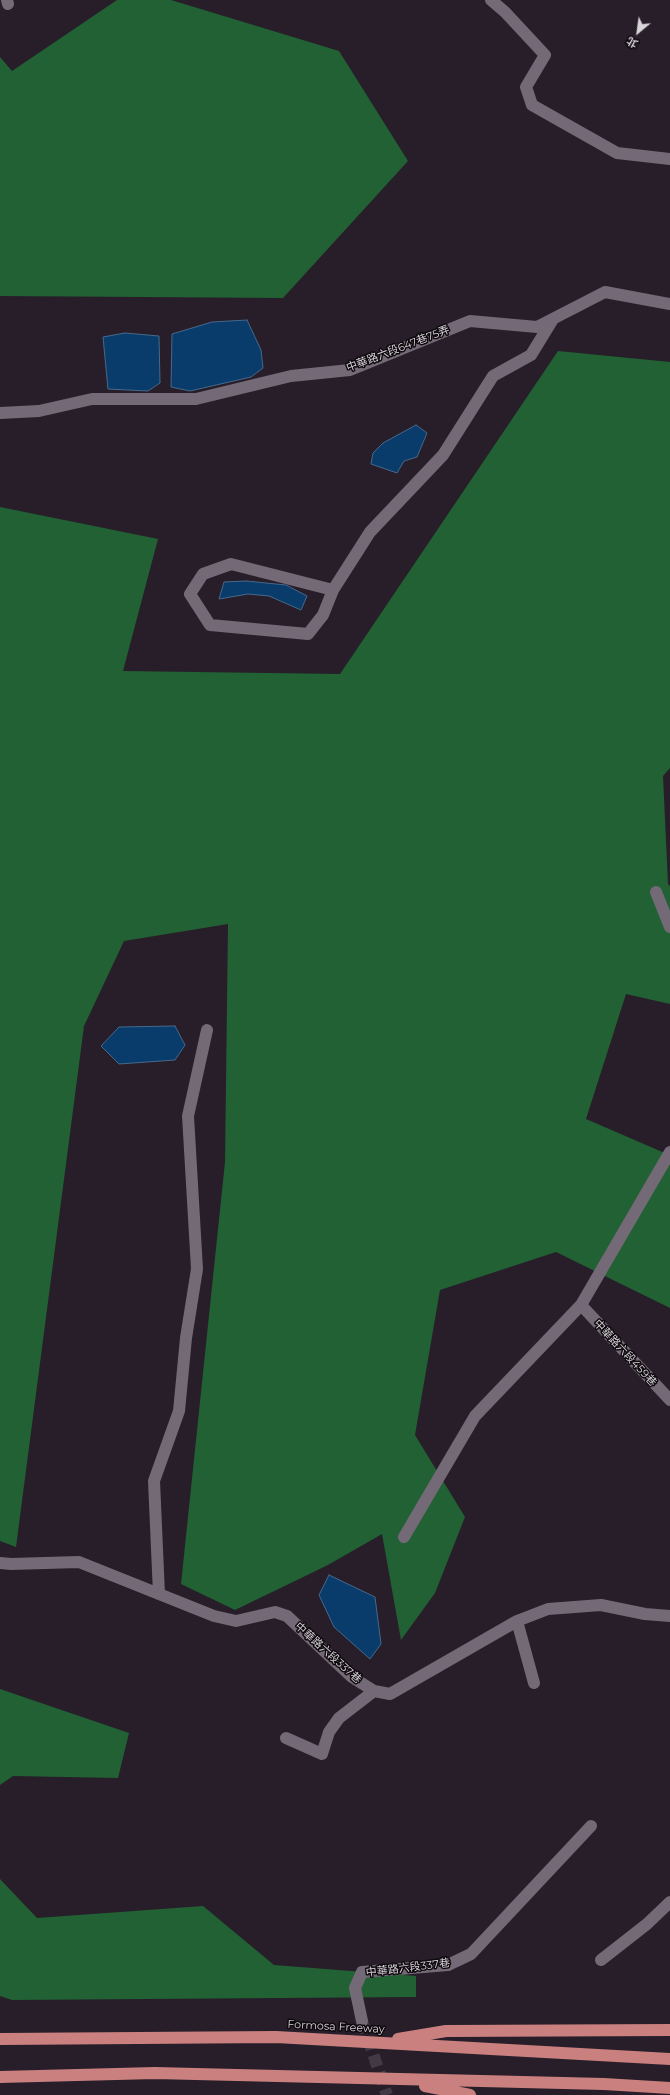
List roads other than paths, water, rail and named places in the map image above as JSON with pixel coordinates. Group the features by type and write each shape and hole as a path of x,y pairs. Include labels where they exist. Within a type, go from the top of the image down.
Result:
{"highway":[{"path":"378,2042 446,2031 670,2030"},
{"name":"Formosa Freeway","path":"0,2039 276,2037 670,2059"},
{"path":"0,2077 155,2074 604,2084 670,2088"},
{"path":"396,2080 470,2095"}],"lane":[{"path":"491,0 505,12 545,55 526,86 532,105 617,153 670,159"},
{"name":"中華路六段647巷75弄","path":"0,413 39,411 92,399 196,399 291,376 350,370 470,321 537,327 605,292 670,304"},
{"path":"333,590 231,564 203,574 190,594 210,625 308,634 323,615 333,590 370,532 443,455 494,376 531,355 553,319"},
{"path":"656,892 670,927"},
{"path":"159,1594 154,1481 179,1411 186,1338 197,1270 188,1116 207,1030"},
{"path":"404,1537 475,1416 581,1305 670,1152"},
{"name":"中華路六段459巷","path":"581,1305 670,1400"},
{"name":"中華路六段337巷","path":"0,1563 79,1562 214,1616 236,1621 275,1612 287,1616 352,1677 374,1691 390,1694 517,1621 548,1609 601,1605 645,1614 670,1616"},
{"path":"517,1621 534,1683"},
{"path":"286,1738 322,1754 329,1732 339,1718 374,1691"},
{"name":"中華路六段337巷","path":"362,2022 355,1988 362,1972 448,1965 471,1954 591,1826"},
{"path":"601,1960 647,1924 670,1902"}],"water":[{"path":"247,320 261,350 263,368 251,377 190,391 171,387 172,334 212,322"},
{"path":"125,333 159,336 160,383 148,391 108,389 103,337"},
{"path":"416,425 427,433 417,457 404,461 397,473 371,464 373,453 383,443"},
{"path":"246,581 286,585 307,596 301,610 269,596 248,594 219,599 224,582"},
{"path":"175,1026 185,1045 175,1060 119,1064 101,1046 119,1027"},
{"path":"329,1575 375,1597 381,1644 370,1659 334,1627 319,1595"}],"tunnel":[{"path":"362,2021 387,2095"}]}
